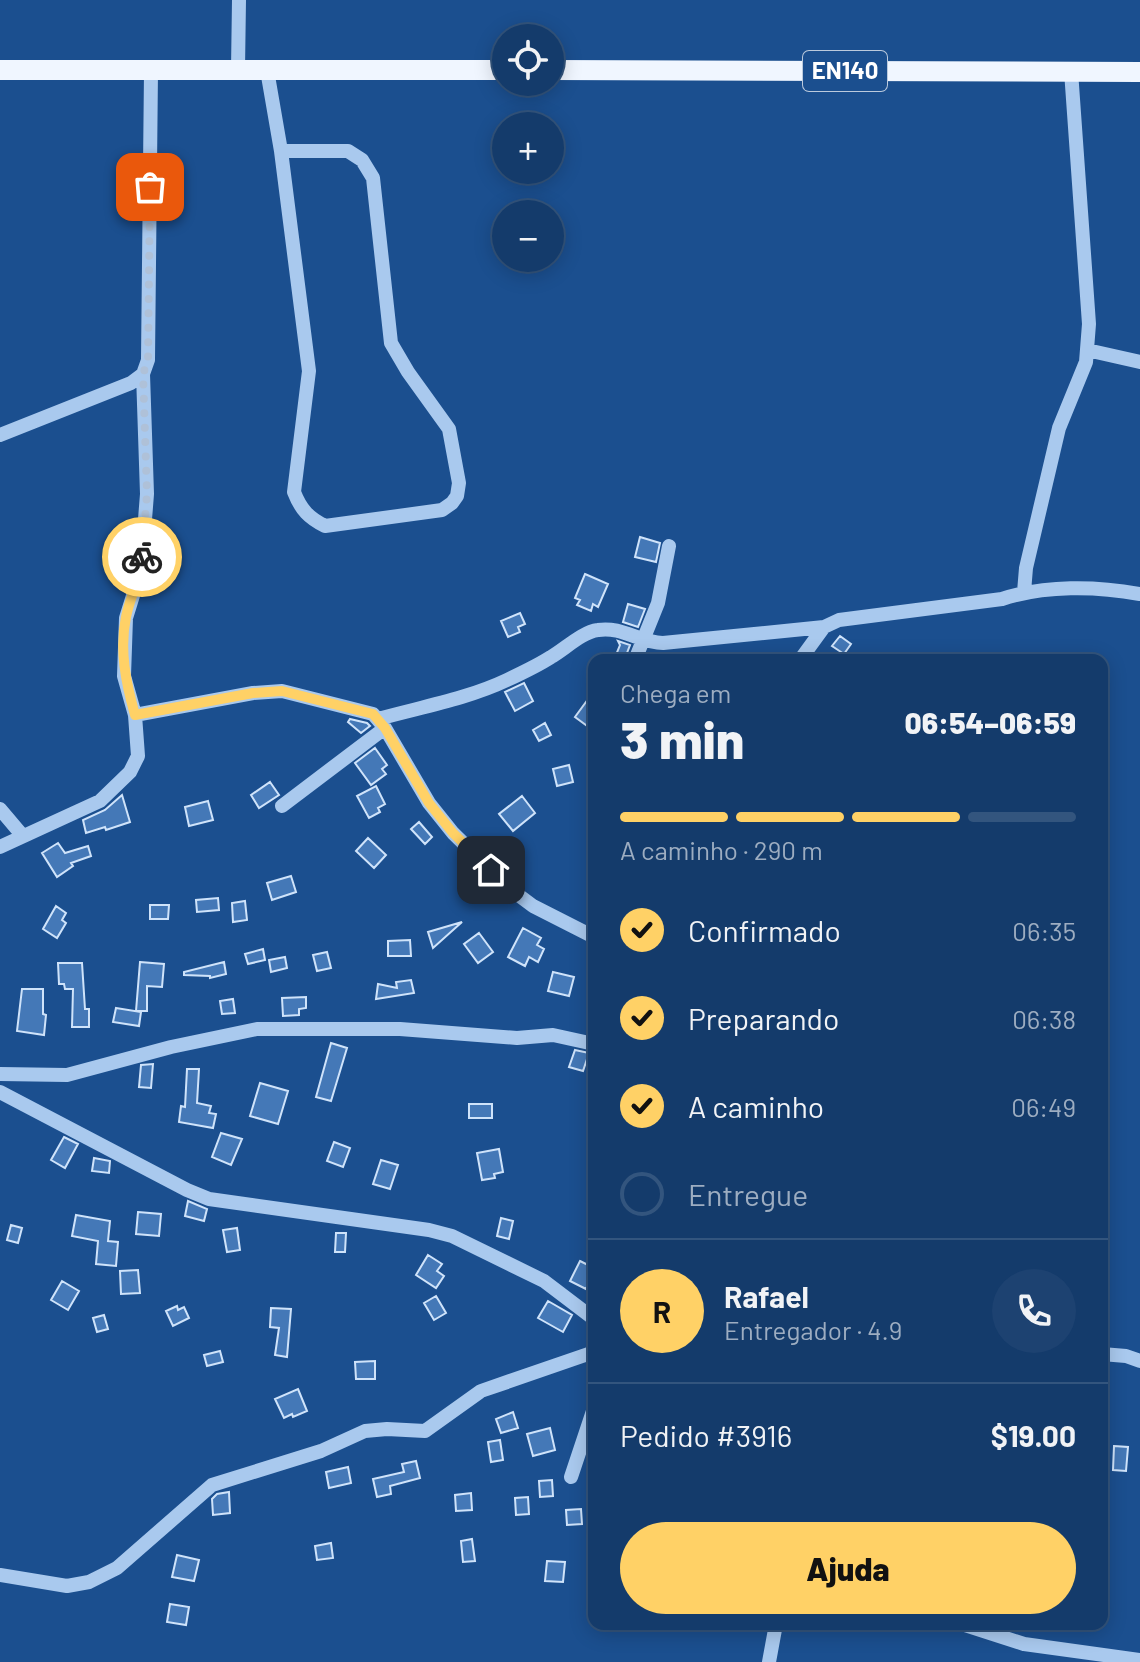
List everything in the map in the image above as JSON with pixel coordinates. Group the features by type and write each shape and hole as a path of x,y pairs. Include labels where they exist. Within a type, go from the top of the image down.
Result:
{"main road":[{"path":"0,70 492,70"},
{"name":"EN140","path":"564,70 1140,72"}],"street":[{"path":"238,69 239,0"},
{"path":"267,70 281,151 309,371 294,492 300,507 311,519 325,526 442,510 457,496 459,483 449,429 391,343 373,178 362,160 348,151 281,151"},
{"path":"0,847 100,801 130,772 138,756 135,715 124,676 126,618 141,570 147,494 143,374 148,360 151,71"},
{"path":"1024,592 1026,568 1059,428 1086,362 1089,324 1071,71"},
{"path":"1087,350 1140,362"},
{"path":"0,435 131,383 143,374"},
{"path":"638,654 658,603 669,546"},
{"path":"282,806 381,723 505,682 592,631 618,630 645,641 663,643 824,627 839,620 1002,599 1024,592 1092,588 1140,594"},
{"path":"804,654 824,627"},
{"path":"135,715 253,693 282,691 373,714 429,803 453,833 509,888 533,906 588,934"},
{"path":"0,809 22,835"},
{"path":"0,1074 67,1075 171,1047 257,1029 400,1029 517,1038 553,1035 588,1043"},
{"path":"0,1092 209,1199 429,1230 452,1236 544,1281 588,1314"},
{"path":"0,1575 67,1586 89,1582 117,1568 212,1485 321,1451 365,1431 425,1431 481,1391 588,1354"},
{"path":"1108,1354 1140,1361"},
{"path":"571,1477 588,1426"},
{"path":"769,1662 775,1630"},
{"path":"981,1630 1024,1644 1140,1660"}],"building":[{"path":"640,537 660,543 656,562 635,557"},
{"path":"585,574 608,584 598,607 593,604 591,611 577,605 580,600 575,598"},
{"path":"628,604 645,609 638,627 623,622"},
{"path":"520,613 525,624 518,627 520,632 508,637 501,621"},
{"path":"840,636 851,644 844,654 832,646"},
{"path":"618,641 630,645 627,654 616,654 620,645"},
{"path":"524,683 533,701 515,711 505,692"},
{"path":"588,699 588,727 575,717"},
{"path":"350,719 370,726 361,733 348,722"},
{"path":"545,723 551,735 539,741 533,730"},
{"path":"375,748 387,765 382,769 386,774 371,785 355,763"},
{"path":"569,765 573,782 557,786 553,769"},
{"path":"270,782 279,795 259,808 251,795"},
{"path":"376,786 385,804 378,808 380,812 369,818 357,796"},
{"path":"122,795 130,822 86,833 83,820 105,810"},
{"path":"522,796 535,813 513,831 499,814"},
{"path":"208,801 213,820 189,826 185,807"},
{"path":"419,822 432,837 425,844 411,829"},
{"path":"368,838 386,855 374,868 356,851"},
{"path":"58,843 65,853 88,846 91,856 71,863 73,866 57,877 42,853"},
{"path":"291,876 296,892 272,900 267,883"},
{"path":"218,898 219,910 197,912 196,900"},
{"path":"245,901 247,920 233,922 232,903"},
{"path":"150,905 169,905 168,919 150,919"},
{"path":"56,906 66,913 62,920 66,923 57,938 43,929"},
{"path":"462,922 433,948 428,932"},
{"path":"523,928 541,938 537,945 544,949 538,962 529,957 525,966 508,957"},
{"path":"479,933 493,952 478,963 464,944"},
{"path":"410,940 411,956 388,956 388,941"},
{"path":"263,949 265,960 248,964 245,954"},
{"path":"327,952 331,968 317,971 313,955"},
{"path":"285,957 287,968 271,972 269,960"},
{"path":"140,962 164,964 162,987 147,986 147,1011 136,1011"},
{"path":"224,962 226,974 210,978 184,975 184,972"},
{"path":"58,963 82,963 89,1027 72,1027 73,989 65,989 64,984 59,984"},
{"path":"553,972 574,977 569,996 548,991"},
{"path":"411,980 414,993 376,999 378,984 397,988 396,982"},
{"path":"22,989 43,989 43,1014 46,1015 44,1035 17,1031"},
{"path":"306,997 306,1008 299,1009 299,1015 283,1016 282,998"},
{"path":"233,999 235,1013 222,1014 220,1001"},
{"path":"116,1008 141,1012 139,1026 113,1022"},
{"path":"331,1043 347,1048 331,1101 316,1097"},
{"path":"575,1050 588,1053 583,1071 569,1067"},
{"path":"153,1064 151,1088 139,1087 141,1065"},
{"path":"187,1069 199,1069 197,1103 211,1106 209,1113 216,1114 213,1128 179,1122 181,1106 185,1107"},
{"path":"260,1083 288,1091 278,1124 250,1116"},
{"path":"469,1104 492,1104 492,1118 469,1118"},
{"path":"221,1133 242,1139 231,1165 212,1157"},
{"path":"64,1137 78,1144 65,1168 51,1160"},
{"path":"334,1142 350,1148 343,1167 327,1161"},
{"path":"499,1149 503,1172 494,1174 495,1178 482,1180 477,1153"},
{"path":"94,1158 110,1161 109,1173 92,1171"},
{"path":"381,1160 398,1165 390,1189 373,1184"},
{"path":"188,1201 207,1209 204,1221 185,1216"},
{"path":"138,1212 161,1214 159,1236 136,1234"},
{"path":"76,1215 110,1221 108,1241 118,1242 116,1266 96,1264 98,1241 72,1236"},
{"path":"501,1218 513,1221 509,1239 497,1236"},
{"path":"11,1225 22,1228 18,1243 7,1240"},
{"path":"237,1228 240,1250 227,1252 223,1230"},
{"path":"336,1233 346,1233 345,1252 335,1252"},
{"path":"428,1255 442,1264 437,1271 444,1276 436,1288 416,1275"},
{"path":"580,1261 588,1265 586,1289 570,1281"},
{"path":"138,1270 140,1293 121,1294 120,1271"},
{"path":"62,1281 79,1291 68,1310 51,1300"},
{"path":"436,1296 446,1313 434,1320 424,1303"},
{"path":"548,1301 572,1315 563,1332 538,1318"},
{"path":"177,1306 178,1310 184,1307 189,1318 173,1326 166,1311"},
{"path":"271,1308 291,1309 287,1357 275,1355 279,1328 270,1327"},
{"path":"104,1315 108,1329 97,1332 93,1318"},
{"path":"220,1351 223,1362 207,1366 204,1355"},
{"path":"375,1361 375,1379 356,1379 355,1362"},
{"path":"298,1389 307,1411 284,1418 275,1399"},
{"path":"513,1412 518,1428 501,1433 496,1419"},
{"path":"550,1428 555,1450 533,1456 527,1434"},
{"path":"500,1440 503,1460 491,1462 488,1442"},
{"path":"1114,1446 1128,1447 1126,1471 1113,1470"},
{"path":"416,1461 420,1478 390,1486 391,1494 377,1497 373,1479 404,1472 402,1464"},
{"path":"348,1467 351,1483 329,1488 326,1472"},
{"path":"552,1480 553,1496 540,1497 539,1481"},
{"path":"229,1492 230,1513 213,1515 212,1499 217,1494"},
{"path":"471,1493 472,1510 456,1511 455,1495"},
{"path":"528,1497 529,1514 516,1515 515,1498"},
{"path":"581,1509 582,1524 567,1525 566,1510"},
{"path":"472,1539 475,1561 463,1562 461,1541"},
{"path":"331,1543 333,1558 317,1560 315,1546"},
{"path":"177,1555 199,1560 194,1581 172,1577"},
{"path":"547,1561 565,1562 563,1582 545,1581"},
{"path":"170,1604 189,1607 186,1625 167,1622"}],"way so far":[{"path":"142,557 147,494 143,374 148,360 150,187"}],"route":[{"path":"142,557 126,618 124,676 135,715 253,693 282,691 373,714 385,728 429,803 453,833 491,870"}]}
